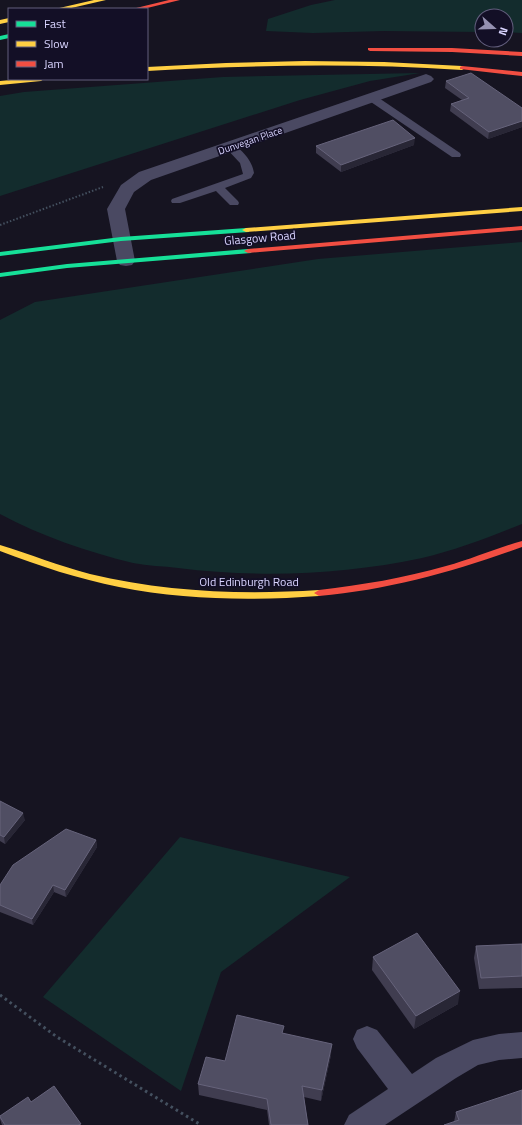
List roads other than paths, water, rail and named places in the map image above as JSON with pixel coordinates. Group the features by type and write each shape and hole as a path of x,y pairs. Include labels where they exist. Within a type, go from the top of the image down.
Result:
{"main road":[{"path":"63,8 103,0"},
{"path":"140,8 177,0"},
{"path":"363,51 522,55"},
{"path":"148,64 219,58 349,54"},
{"path":"148,70 300,63 446,66 522,74"},
{"path":"0,82 15,80"},
{"path":"0,82 27,80"},
{"name":"Glasgow Road","path":"0,254 121,239 522,209"},
{"name":"Glasgow Road","path":"0,275 67,266 522,228"},
{"name":"Old Edinburgh Road","path":"0,548 31,560 84,576 131,586 191,593 273,596 377,586 470,563 522,544"}],"street":[{"name":"Dunvegan Place","path":"126,261 116,209 127,189 145,176 426,79"},
{"path":"368,1038 408,1092"},
{"path":"359,1125 446,1068 473,1053 499,1047 522,1045"}],"lane":[{"path":"372,98 456,155"},
{"path":"176,201 247,176 249,169 243,159 230,147"},
{"path":"216,186 234,203"}]}
